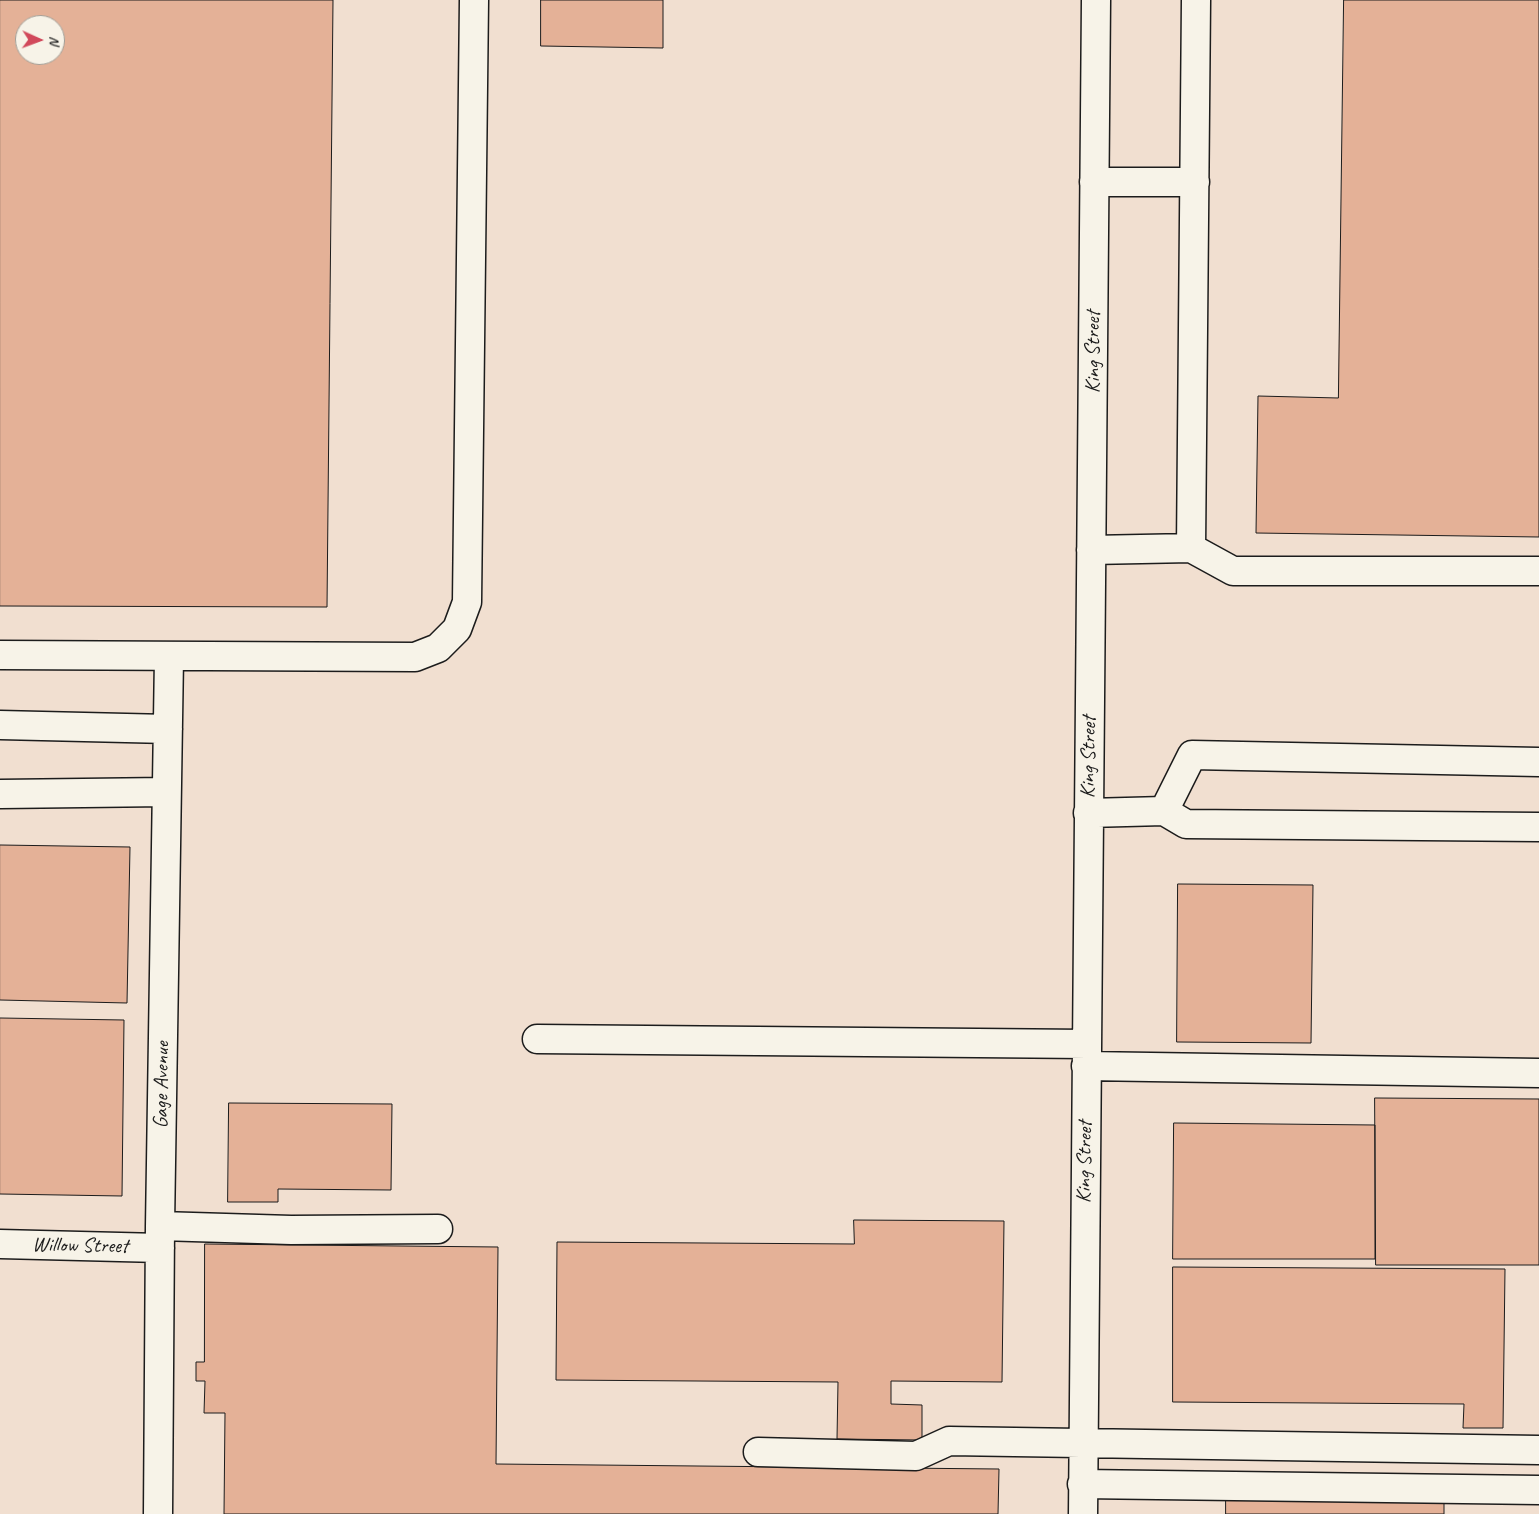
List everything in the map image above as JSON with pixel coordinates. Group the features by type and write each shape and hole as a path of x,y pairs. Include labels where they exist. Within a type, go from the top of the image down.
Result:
{"street":[{"path":"0,655 415,657 438,648 457,629 467,602 474,0"},
{"name":"King Street","path":"1083,1514 1096,0"},
{"path":"1191,548 1196,0"},
{"path":"1094,182 1194,182"},
{"path":"1091,550 1191,548 1233,572 1539,571"},
{"name":"Gage Avenue","path":"158,1514 160,1237 169,657"},
{"path":"0,725 168,729"},
{"path":"1164,811 1192,755 1539,762"},
{"path":"0,794 166,792"},
{"path":"1088,813 1164,811 1186,824 1539,827"},
{"path":"537,1039 1086,1055 1539,1073"},
{"name":"Willow Street","path":"0,1244 291,1230 438,1229"},
{"path":"758,1452 916,1456 949,1441 1539,1450"},
{"path":"1082,1484 1539,1490"}],"shaded area":[{"path":"0,0 1539,0 1539,1514 0,1514"}],"building":[{"path":"0,0 333,0 327,607 0,606"},
{"path":"541,0 663,0 663,48 541,46"},
{"path":"1344,0 1539,0 1539,537 1256,533 1258,396 1338,398"},
{"path":"0,845 130,847 127,1003 0,1000"},
{"path":"1178,884 1313,885 1311,1043 1177,1042"},
{"path":"0,1018 124,1020 122,1196 0,1194"},
{"path":"1375,1098 1539,1099 1539,1265 1376,1265"},
{"path":"229,1103 392,1104 391,1190 278,1189 278,1202 228,1202"},
{"path":"1174,1123 1375,1125 1375,1259 1173,1259"},
{"path":"854,1220 1004,1221 1002,1382 891,1381 891,1404 922,1405 922,1440 837,1439 838,1382 556,1380 557,1242 854,1244"},
{"path":"205,1244 498,1247 496,1464 999,1469 998,1514 224,1514 225,1413 204,1413 205,1381 196,1381 196,1362 204,1362"},
{"path":"1173,1267 1505,1269 1503,1428 1463,1428 1464,1404 1173,1402"},
{"path":"1226,1493 1444,1496 1444,1514 1226,1514"}]}
